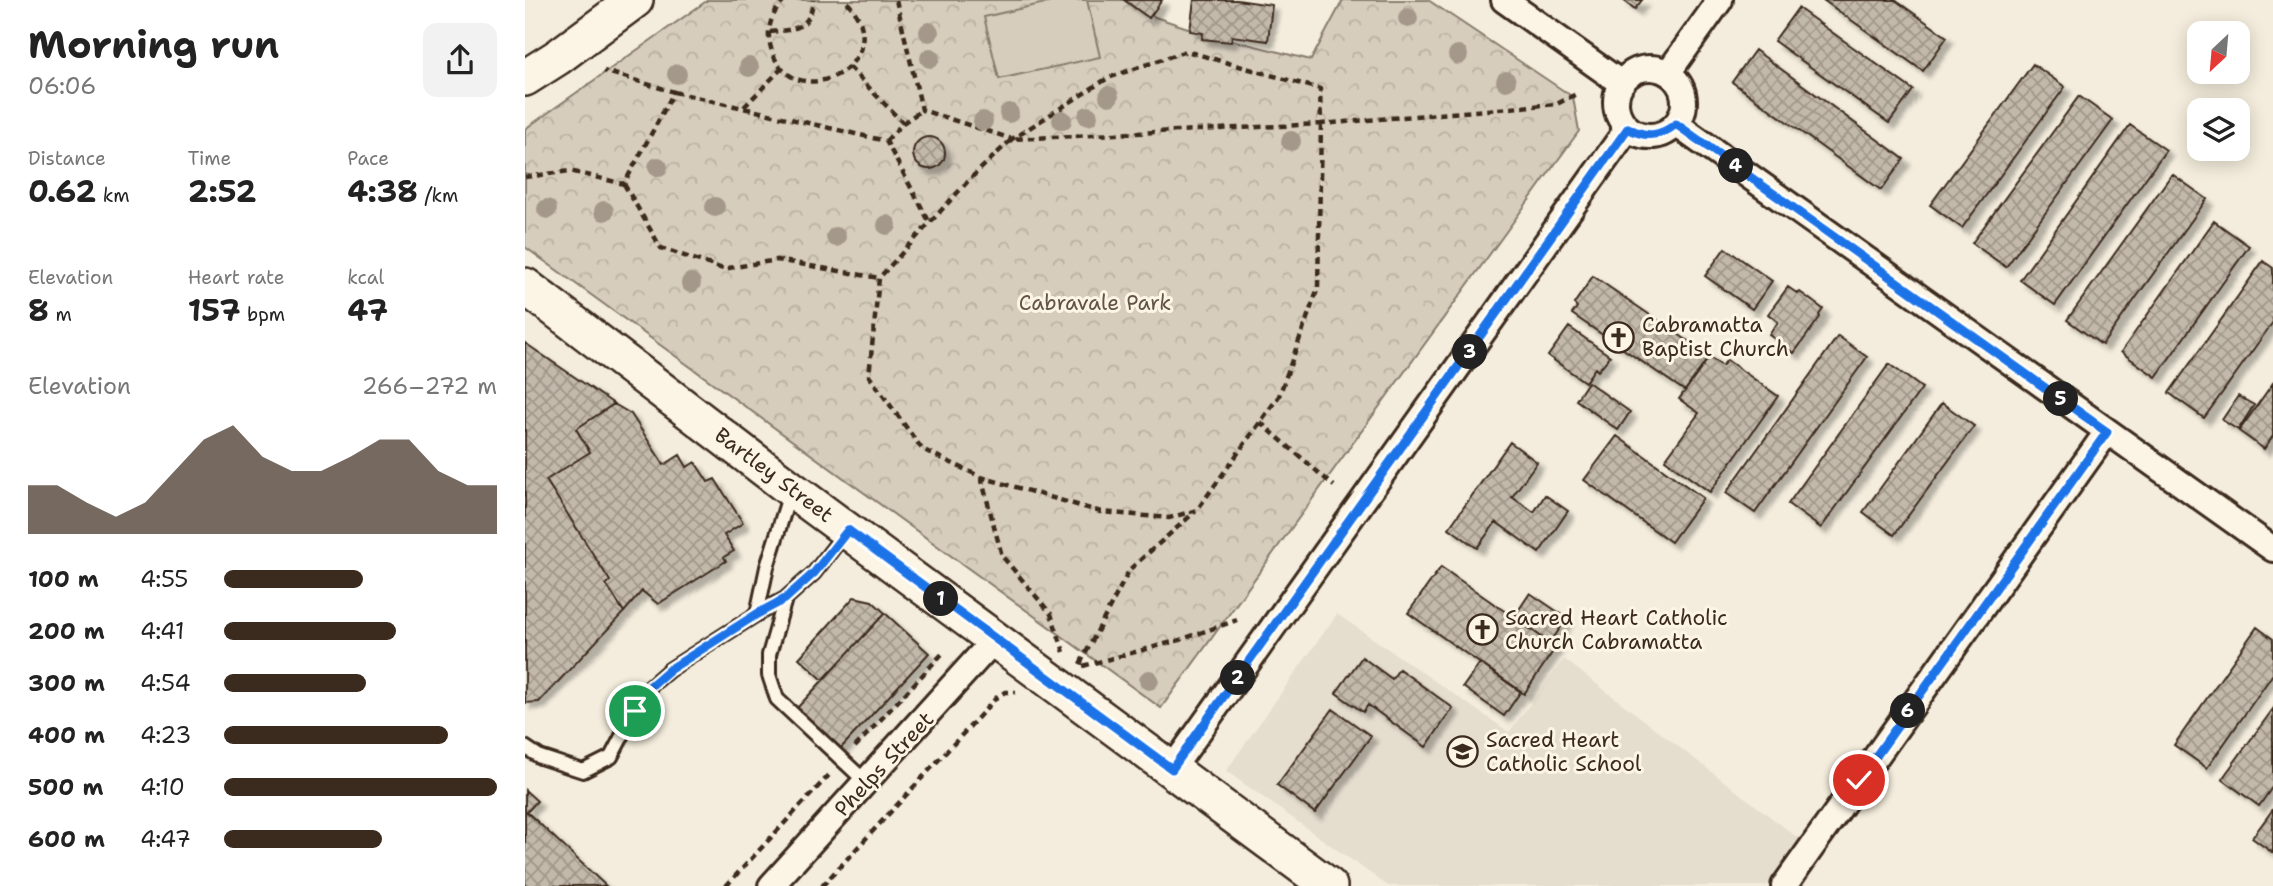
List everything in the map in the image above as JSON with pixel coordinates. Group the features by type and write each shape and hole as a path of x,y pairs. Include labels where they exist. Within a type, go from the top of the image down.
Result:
{"main road":[{"path":"525,78 635,0"},
{"name":"Bartley Street","path":"525,286 791,488 1329,886"}],"street":[{"path":"1504,0 1621,83"},
{"path":"1668,73 1720,0"},
{"path":"1648,68 1668,73 1675,79 1683,96 1681,116 1676,124 1658,135 1637,133 1628,128 1621,121 1616,102 1621,83 1637,70 1648,68"},
{"path":"1676,124 2273,549"},
{"path":"1172,769 1628,128"},
{"path":"1784,886 2107,432"},
{"name":"Phelps Street","path":"771,886 995,639"}],"lane":[{"path":"757,614 767,567 791,488"},
{"path":"525,747 540,757 583,771 611,757 647,689 669,670 785,599 814,573 848,530"},
{"path":"785,599 769,655 769,675 777,699 867,783"}],"path":[{"path":"769,32 795,29 802,25 810,14 813,0"},
{"path":"896,0 922,110"},
{"path":"783,1 775,13 769,32 772,52 782,68 800,79 814,82 840,75 857,55 862,43 862,30 859,18 848,1"},
{"path":"1197,510 1169,518 1101,512 981,477 922,449 869,376 879,278 970,179 1012,139 1108,78 1186,51 1320,89 1318,288 1279,396 1197,510 1129,569 1081,665 1180,640 1237,620"},
{"path":"849,67 903,122"},
{"path":"743,108 782,68"},
{"path":"604,71 674,92 886,141 930,223"},
{"path":"624,184 674,92"},
{"path":"922,110 1012,139 1321,124 1557,104 1576,94"},
{"path":"886,141 903,122 922,110"},
{"path":"525,177 570,171 624,184 661,248 723,269 777,260 879,278"},
{"path":"1260,422 1334,486"},
{"path":"981,477 1002,556 1051,614 1064,653"},
{"name":"Phelps Street","path":"822,886 997,696 1005,692 1022,691"}],"shaded area":[{"name":"Sacred Heart Catholic School","path":"1337,614 1509,732 1564,659 1802,841 1766,886 1388,886 1226,771"}],"green space":[{"name":"Cabravale Park","path":"708,0 1130,0 1155,17 1203,33 1311,60 1343,0 1428,0 1573,97 1579,131 1161,708 525,247 525,129"},
{"path":"1058,0 1087,0 1100,57 999,79 984,17"}],"building":[{"path":"1124,0 1162,0 1149,18"},
{"path":"1194,0 1237,0 1272,5 1268,41 1232,36 1231,42 1202,39 1203,33 1190,31"},
{"path":"1623,0 1642,0 1635,9"},
{"path":"1823,0 1895,0 1947,37 1923,71"},
{"path":"1798,8 1913,90 1889,123 1774,41"},
{"path":"1755,50 1904,159 1881,190 1732,82"},
{"path":"2033,64 2065,87 1962,228 1930,205"},
{"path":"2079,96 2113,120 2006,267 1972,243"},
{"path":"2130,125 2166,150 2055,305 2020,280"},
{"path":"929,137 940,142 945,153 940,164 929,169 918,164 913,153 918,142"},
{"path":"2172,174 2207,199 2102,345 2067,320"},
{"path":"2214,221 2249,246 2156,377 2121,352"},
{"path":"1725,248 1772,281 1752,309 1705,276"},
{"path":"2263,261 2273,268 2273,322 2204,418 2169,393"},
{"path":"1593,276 1710,356 1685,391 1572,314 1577,307 1574,304"},
{"path":"1788,287 1798,294 1800,292 1823,309 1794,353 1769,335 1778,322 1768,314"},
{"path":"1569,327 1610,356 1598,371 1595,368 1585,382 1548,356"},
{"path":"1838,336 1867,357 1755,513 1726,493"},
{"path":"525,343 614,404 576,429 590,452 546,480 610,581 606,584 624,612 539,702 525,703"},
{"path":"1709,357 1722,366 1727,360 1778,396 1710,492 1665,460 1699,413 1679,399"},
{"path":"1889,364 1922,388 1821,528 1788,504"},
{"path":"1588,382 1630,412 1618,430 1576,400"},
{"path":"2273,383 2273,436 2264,449 2239,431"},
{"path":"2238,396 2254,405 2238,430 2222,420"},
{"path":"1942,403 1974,426 1894,535 1863,512"},
{"path":"614,404 631,414 664,465 680,455 687,467 695,462 708,482 715,479 743,523 724,535 734,551 724,557 726,561 658,604 642,591 624,612 606,584 610,581 546,480 590,452 576,429"},
{"path":"1617,436 1703,498 1671,542 1584,480"},
{"path":"1510,442 1537,462 1512,497 1534,512 1545,495 1568,511 1539,553 1496,522 1477,548 1449,528"},
{"name":"Sacred Heart Catholic Church Cabramatta","path":"1441,567 1556,647 1524,694 1408,613"},
{"path":"1530,593 1567,618 1550,643 1514,617"},
{"path":"854,597 872,601 885,613 823,680 799,658"},
{"path":"885,613 929,653 841,748 797,708"},
{"path":"2257,627 2273,639 2273,674 2207,768 2174,745"},
{"path":"1362,657 1392,679 1399,669 1453,708 1426,747 1368,705 1363,712 1336,693"},
{"path":"1480,663 1521,691 1504,716 1463,687"},
{"path":"1333,709 1371,736 1315,813 1277,785"},
{"path":"2273,709 2273,786 2259,806 2222,779"},
{"path":"525,790 537,801 527,812 606,886 525,886"},
{"path":"2273,809 2273,853 2252,838"}],"place":[{"name":"Cabramatta Baptist Church","path":"1619,337"},
{"name":"Sacred Heart Catholic Church Cabramatta","path":"1482,630"},
{"name":"Sacred Heart Catholic School","path":"1463,752"}],"route":[{"path":"635,711 647,689 669,670 785,599 814,573 848,530 1172,769 1628,128 1637,133 1658,135 1676,124 2107,432 1859,780"}]}
